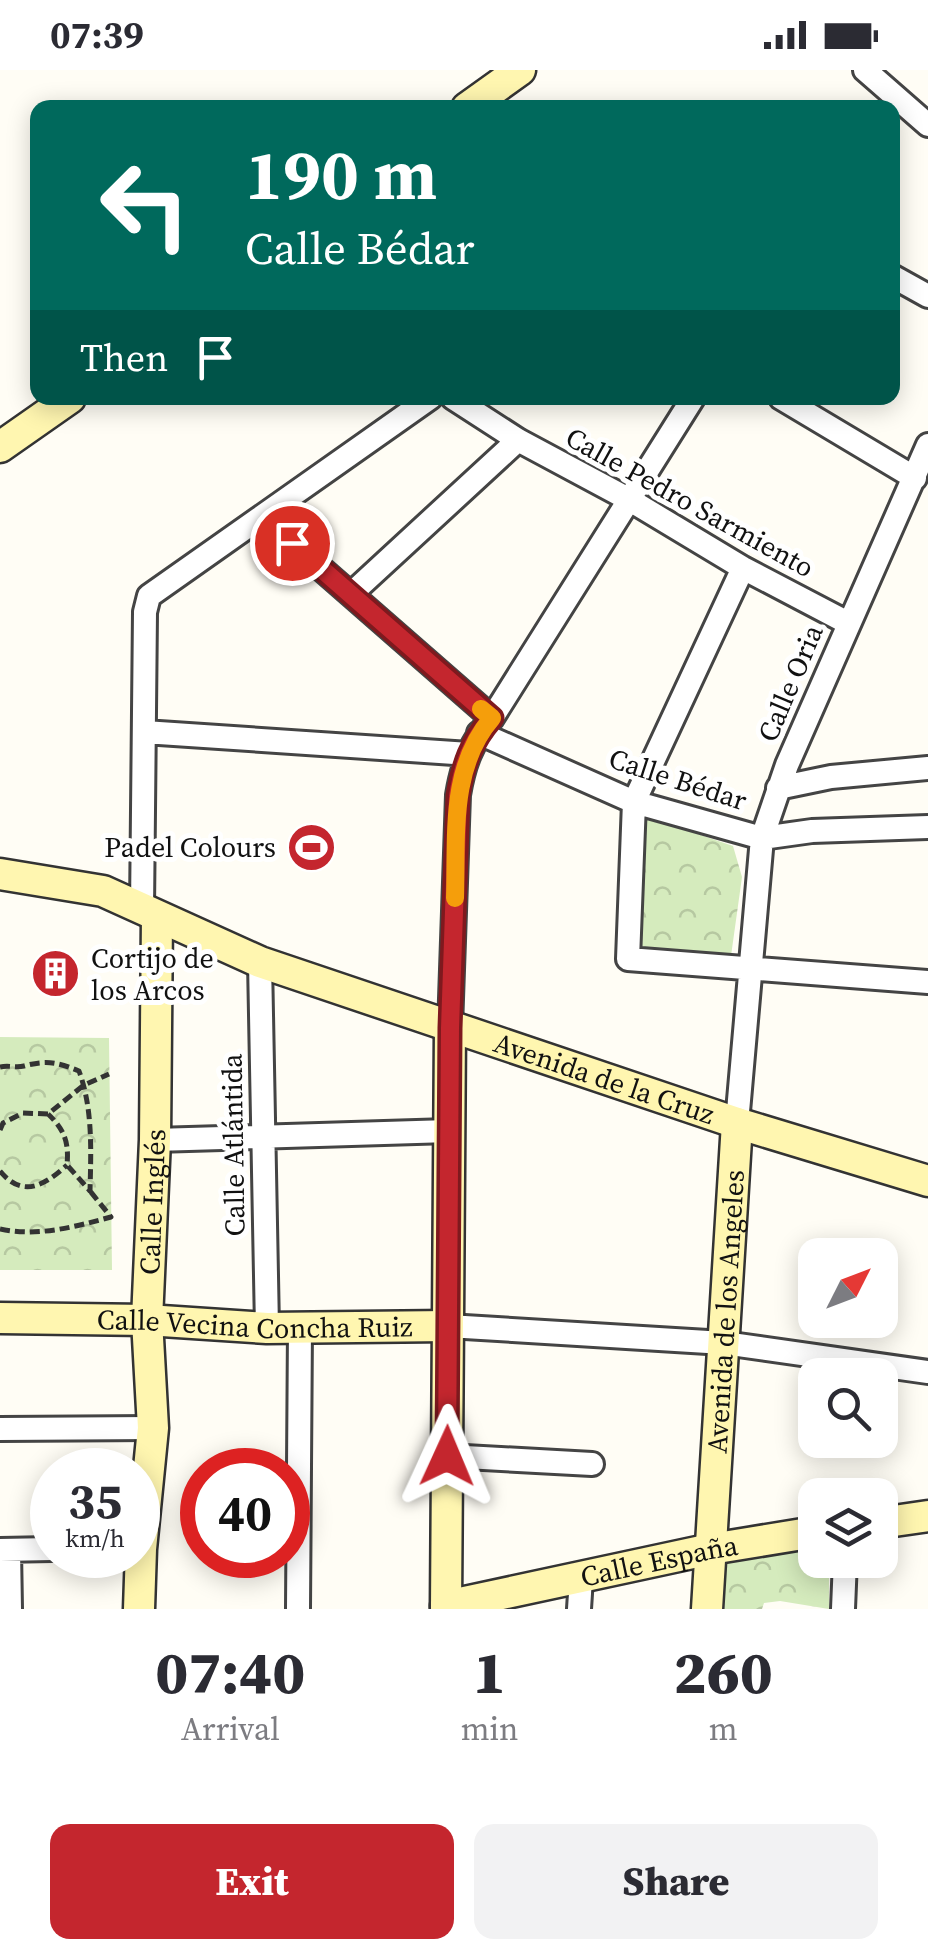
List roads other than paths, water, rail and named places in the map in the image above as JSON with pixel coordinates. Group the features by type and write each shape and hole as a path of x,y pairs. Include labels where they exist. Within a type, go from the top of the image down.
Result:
{"street":[{"path":"479,100 520,70"},
{"path":"865,70 890,100"},
{"path":"900,107 928,125"},
{"path":"900,280 928,296"},
{"path":"0,447 60,405"},
{"path":"150,913 144,612 150,596 420,405"},
{"name":"Calle Pedro Sarmiento","path":"464,405 742,568 848,623"},
{"path":"446,1608 450,1028 458,796 480,735 688,405"},
{"path":"793,405 915,478"},
{"path":"352,594 518,440"},
{"name":"Calle Oria","path":"762,838 778,788 928,445"},
{"name":"Calle Bédar","path":"262,517 352,594 480,735 634,802 762,838 812,831 928,828"},
{"path":"742,568 634,802 628,959 928,982"},
{"path":"144,732 480,735"},
{"name":"Calle Bédar","path":"778,788 831,777 928,768"},
{"name":"Avenida de los Angeles","path":"707,1609 737,1123 762,838"},
{"name":"Avenida de la Cruz","path":"0,874 102,891 260,962 737,1123 928,1181"},
{"name":"Calle Inglés","path":"150,913 155,1140 148,1320 150,1448"},
{"name":"Calle Atlántida","path":"260,962 267,1328"},
{"path":"155,1140 449,1131"},
{"name":"Calle Vecina Concha Ruiz","path":"0,1318 148,1320 267,1328 448,1326 724,1343 928,1372"},
{"path":"298,1609 300,1328"},
{"path":"0,1429 152,1428"},
{"path":"447,1456 592,1464"},
{"path":"898,1520 928,1516"},
{"name":"Calle España","path":"446,1608 711,1549 798,1535"},
{"path":"10,1609 4,1550 30,1550"},
{"name":"Calle Inglés","path":"139,1578 140,1609"},
{"path":"579,1609 581,1578"},
{"path":"844,1609 845,1578"}],"place":[{"name":"Padel Colours","path":"311,847"},
{"name":"Cortijo de los Arcos","path":"56,974"}]}
